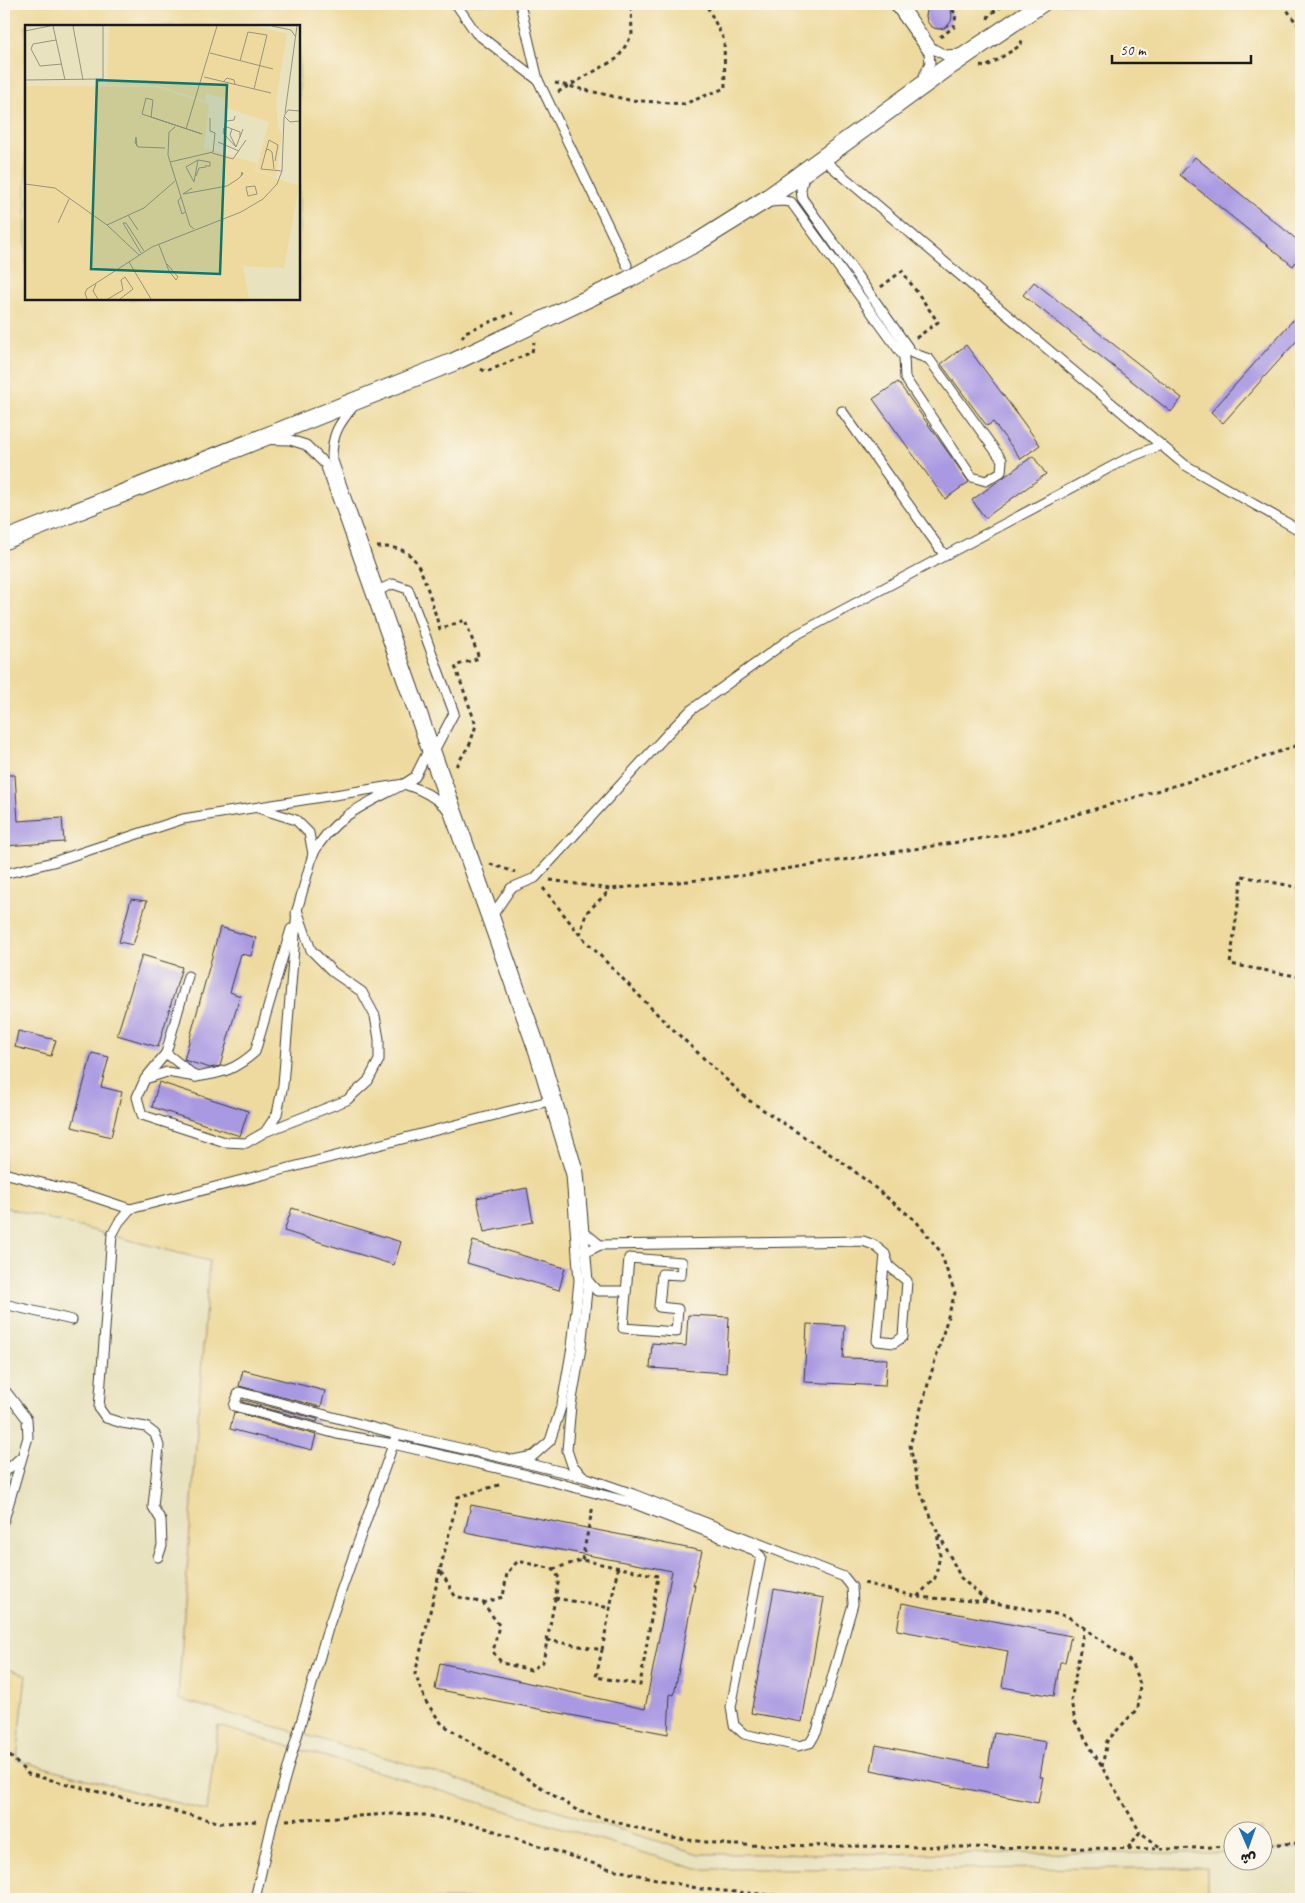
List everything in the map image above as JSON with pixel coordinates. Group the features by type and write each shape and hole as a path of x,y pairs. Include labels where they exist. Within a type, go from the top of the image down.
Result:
{"lane":[{"path":"456,4 476,33 538,80"},
{"path":"520,4 538,80 627,265"},
{"path":"894,4 929,53 930,63 921,81"},
{"path":"902,4 932,48 945,54 960,54"},
{"path":"4,536 452,358 621,278 694,239 765,195 921,81 1034,4"},
{"path":"4,545 455,366 628,284 699,246 770,202 947,73 1048,4"},
{"path":"825,161 1185,464 1301,531"},
{"path":"770,202 791,202 904,357 905,378 972,477 986,481 1001,472 1002,460 929,359 912,353 802,198 801,189 804,176"},
{"path":"627,265 644,266"},
{"path":"621,278 627,265"},
{"path":"360,395 354,406 339,424 332,442 332,458 379,590 431,751 447,808 549,1101 571,1175 579,1281 572,1347 562,1404 550,1441 533,1456 513,1460"},
{"path":"842,411 945,556"},
{"path":"249,439 290,440 306,445 325,464 374,604 474,859 542,1050 579,1173 588,1281 567,1450 572,1465 584,1477"},
{"path":"494,914 511,888 535,878 691,710 794,636 1126,459 1161,444"},
{"path":"145,1079 167,1072 196,1077 223,1073 241,1064 255,1052 313,854 322,838 347,814 415,777 454,713 408,589 394,584 379,590 374,604"},
{"path":"4,874 53,862 183,818 404,784 422,790 437,798 447,808"},
{"path":"255,808 296,820 309,833 313,854"},
{"path":"265,1132 276,1114 283,1085 297,910"},
{"path":"188,976 166,1053 145,1079 136,1097 142,1115 225,1142 246,1143 265,1132 347,1100 368,1081 379,1060 379,1039 375,1016 362,992 333,972 311,950 297,910"},
{"path":"166,1053 196,1077"},
{"path":"4,1173 90,1196 130,1209 549,1101"},
{"path":"130,1209 119,1222 112,1235 99,1408 106,1418 146,1427 155,1434 159,1446 153,1507 161,1520 162,1537 162,1546 158,1557"},
{"path":"584,1232 600,1245"},
{"path":"586,1252 600,1245 863,1241 874,1245 884,1254 889,1266 907,1281 903,1337 894,1343 877,1341 884,1254"},
{"path":"629,1258 682,1262 681,1275 662,1274 659,1307 678,1308 676,1332 623,1328 626,1291 629,1258"},
{"path":"588,1281 597,1290 626,1291"},
{"path":"586,1300 597,1290"},
{"path":"4,1304 72,1320"},
{"path":"4,1389 27,1419 28,1437 4,1520"},
{"path":"239,1392 397,1434 513,1460 584,1477 633,1494 844,1577 852,1587 854,1604 817,1731 810,1743 798,1746 744,1734 734,1725 732,1707 760,1557 754,1550 630,1502 394,1444 337,1434 234,1406 239,1392"},
{"path":"255,1899 273,1820 329,1625 397,1434"},
{"path":"4,1473 21,1456"}],"path":[{"path":"4,6 9,4"},
{"path":"547,98 618,58 632,36 631,4"},
{"path":"538,80 629,100 684,104 726,88 724,40 706,4"},
{"path":"941,44 937,39 954,27 956,15 950,6 953,4"},
{"path":"988,22 988,15 1005,4"},
{"path":"1283,4 1297,24 1301,21"},
{"path":"973,66 986,67 1014,49 1021,44 1023,33"},
{"path":"878,290 902,271 938,322 912,341"},
{"path":"477,367 486,372 532,352 534,340"},
{"path":"373,547 395,548 411,556 420,570 440,629 465,620 469,630 479,658 455,666 476,725 470,744 455,767"},
{"path":"474,859 535,878 610,890 747,876 1010,834 1221,772 1301,744"},
{"path":"1301,888 1242,876 1230,964 1301,978"},
{"path":"535,878 580,935 662,1020 747,1099 848,1166 916,1220 940,1251 955,1293 910,1445 918,1486 961,1578 989,1602"},
{"path":"580,935 586,913 610,890"},
{"path":"503,1484 458,1497 415,1674 426,1702 442,1724 578,1811 670,1838 733,1844 1128,1848 1222,1846"},
{"path":"582,1560 596,1493"},
{"path":"917,1597 935,1578 940,1556 938,1531"},
{"path":"440,1570 455,1596 483,1602 503,1597 507,1573 518,1561 553,1569 582,1560 658,1576 640,1685 596,1677 618,1568"},
{"path":"483,1602 499,1625 493,1652 502,1664 531,1670 543,1662 559,1578 553,1569"},
{"path":"844,1577 917,1597 989,1602 1067,1616 1131,1662 1140,1684 1138,1708 1107,1741 1102,1767"},
{"path":"555,1598 610,1608"},
{"path":"1084,1628 1071,1701 1075,1721 1140,1832 1161,1848"},
{"path":"547,1640 602,1650"},
{"path":"4,1750 28,1774 221,1823 425,1814 476,1825 607,1868 701,1890 819,1899"},
{"path":"1128,1848 1140,1832"},
{"path":"1272,1844 1301,1843"},
{"path":"851,1899 1052,1899"}],"sand":[{"path":"4,4 1301,4 1301,1848 1272,1850 1272,1820 1222,1820 1222,1852 699,1854 394,1760 178,1699 209,1261 4,1207"},
{"path":"4,1668 26,1675 17,1760 207,1811 218,1726 389,1775 697,1869 1207,1868 1207,1899 4,1899"}],"building":[{"path":"939,3 948,7 952,16 948,25 939,29 930,25 926,16 930,7"},
{"path":"1195,157 1301,243 1301,255 1293,266 1180,175"},
{"path":"1034,282 1182,398 1171,412 1023,295"},
{"path":"1301,311 1301,336 1223,423 1211,412"},
{"path":"966,345 1040,445 1021,459 993,422 987,426 941,364"},
{"path":"898,382 969,482 945,499 873,399"},
{"path":"1033,456 1046,474 985,518 972,500"},
{"path":"4,775 15,775 18,821 62,818 64,842 4,846"},
{"path":"131,899 147,901 133,945 119,942"},
{"path":"220,927 256,938 251,956 241,954 230,992 240,996 220,1066 210,1068 184,1060"},
{"path":"142,955 182,967 158,1047 117,1035"},
{"path":"18,1031 56,1040 51,1056 15,1047"},
{"path":"92,1053 109,1057 101,1087 122,1092 111,1137 72,1127"},
{"path":"159,1082 248,1111 240,1136 152,1107"},
{"path":"527,1188 533,1222 484,1232 477,1198"},
{"path":"292,1208 401,1242 394,1265 284,1231"},
{"path":"473,1241 565,1268 559,1290 467,1263"},
{"path":"688,1315 729,1317 726,1373 650,1368 652,1343 686,1346"},
{"path":"807,1324 845,1326 843,1358 887,1359 885,1386 804,1382"},
{"path":"243,1370 325,1391 321,1407 239,1386"},
{"path":"243,1400 318,1419 317,1422 242,1402"},
{"path":"234,1412 316,1435 312,1450 230,1429"},
{"path":"471,1505 702,1551 693,1585 695,1585 674,1695 670,1694 668,1734 435,1689 440,1663 645,1709 672,1571 465,1532"},
{"path":"774,1589 824,1598 802,1722 751,1713"},
{"path":"902,1603 1071,1636 1065,1662 1060,1662 1054,1696 1002,1687 1008,1651 897,1630"},
{"path":"994,1733 1046,1742 1040,1777 1043,1777 1038,1803 871,1770 876,1745 988,1767"}]}
